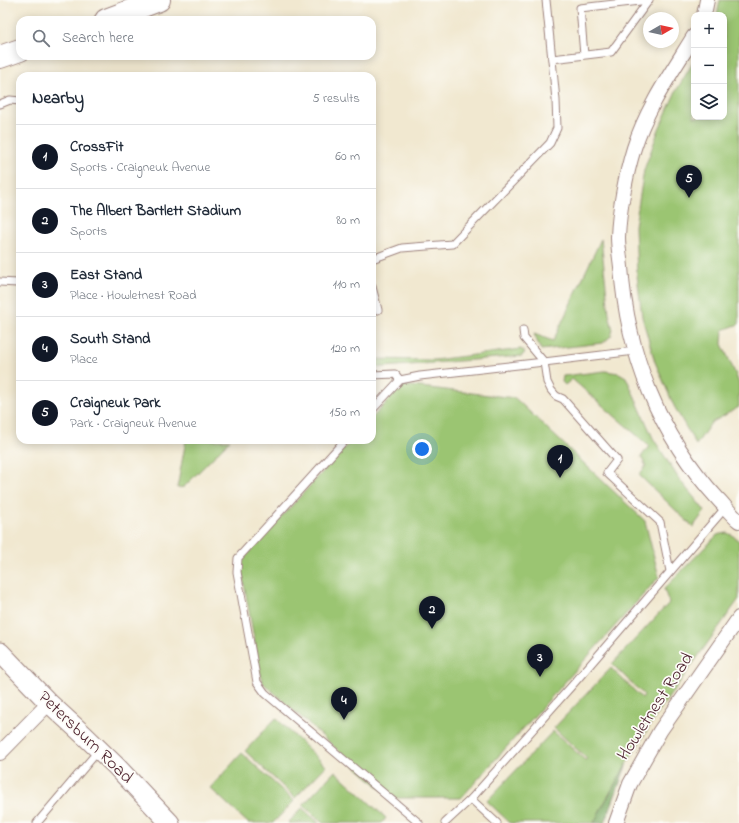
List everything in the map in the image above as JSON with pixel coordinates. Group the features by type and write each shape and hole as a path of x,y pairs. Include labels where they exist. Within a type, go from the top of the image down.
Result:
{"main road":[{"path":"117,16 159,0"},
{"path":"0,57 16,51"},
{"name":"Petersburn Road","path":"0,652 49,703 100,750 170,823"}],"street":[{"path":"705,12 707,0"},
{"path":"691,41 652,103 634,147 624,190 618,237 622,283 627,320 635,351 662,421 678,449 704,484 739,521"},
{"name":"Howletnest Road","path":"616,823 630,784 660,731 739,618"},
{"path":"0,752 49,703"}],"lane":[{"path":"376,258 402,248 452,244 550,144 557,128 546,0"},
{"path":"552,59 611,52 649,0"},
{"path":"584,55 580,4 649,0"},
{"path":"0,104 10,100 16,101"},
{"path":"0,282 16,283"},
{"path":"376,302 378,310"},
{"path":"522,330 524,338 544,362 547,382 551,390 556,396 563,399 617,460 607,473 660,522 670,571"},
{"path":"376,406 400,380 420,376 635,351"},
{"path":"376,375 395,374 400,380"},
{"path":"341,444 238,558 237,572 257,682 265,693 419,823"},
{"path":"445,823 471,799 576,681 726,507"},
{"path":"37,823 100,750"},
{"path":"471,799 497,823"}],"green space":[{"path":"720,0 739,0 739,324 723,330 722,344 739,384 739,407 711,423 696,445 674,406 655,362 642,317 637,275 635,226 644,170 659,129 676,91 691,66 691,120 727,120 727,12 718,12"},
{"path":"601,239 609,314 613,330 611,336 603,343 541,350 534,334 553,341"},
{"path":"521,349 525,352 522,356 376,368 376,359 434,360"},
{"path":"605,371 619,373 626,377 653,438 679,479 705,511 693,527 639,475 646,466 641,457 649,446 572,379 565,385 562,382 563,376"},
{"path":"403,385 515,398 645,521 659,577 461,798 391,798 262,682 240,562 348,444 376,444 376,414"},
{"path":"185,444 226,444 184,487 177,488"},
{"path":"727,533 739,541 739,599 659,711 627,763 594,823 510,823 487,801 553,731 585,760 587,759 554,728 611,668 642,698 644,695 612,664 669,603 664,589 717,535"},
{"path":"276,718 326,766 295,798 245,751"},
{"path":"242,753 294,801 273,823 248,823 210,788"},
{"path":"627,763 605,823 594,823 601,809"},
{"path":"335,771 386,818 382,823 323,823 303,805"},
{"path":"302,808 319,823 288,823"}],"place":[{"name":"Craigneuk Park","path":"689,198"},
{"name":"CrossFit","path":"560,478"},
{"name":"The Albert Bartlett Stadium","path":"432,629"},
{"name":"East Stand","path":"540,677"},
{"name":"South Stand","path":"344,720"}]}
